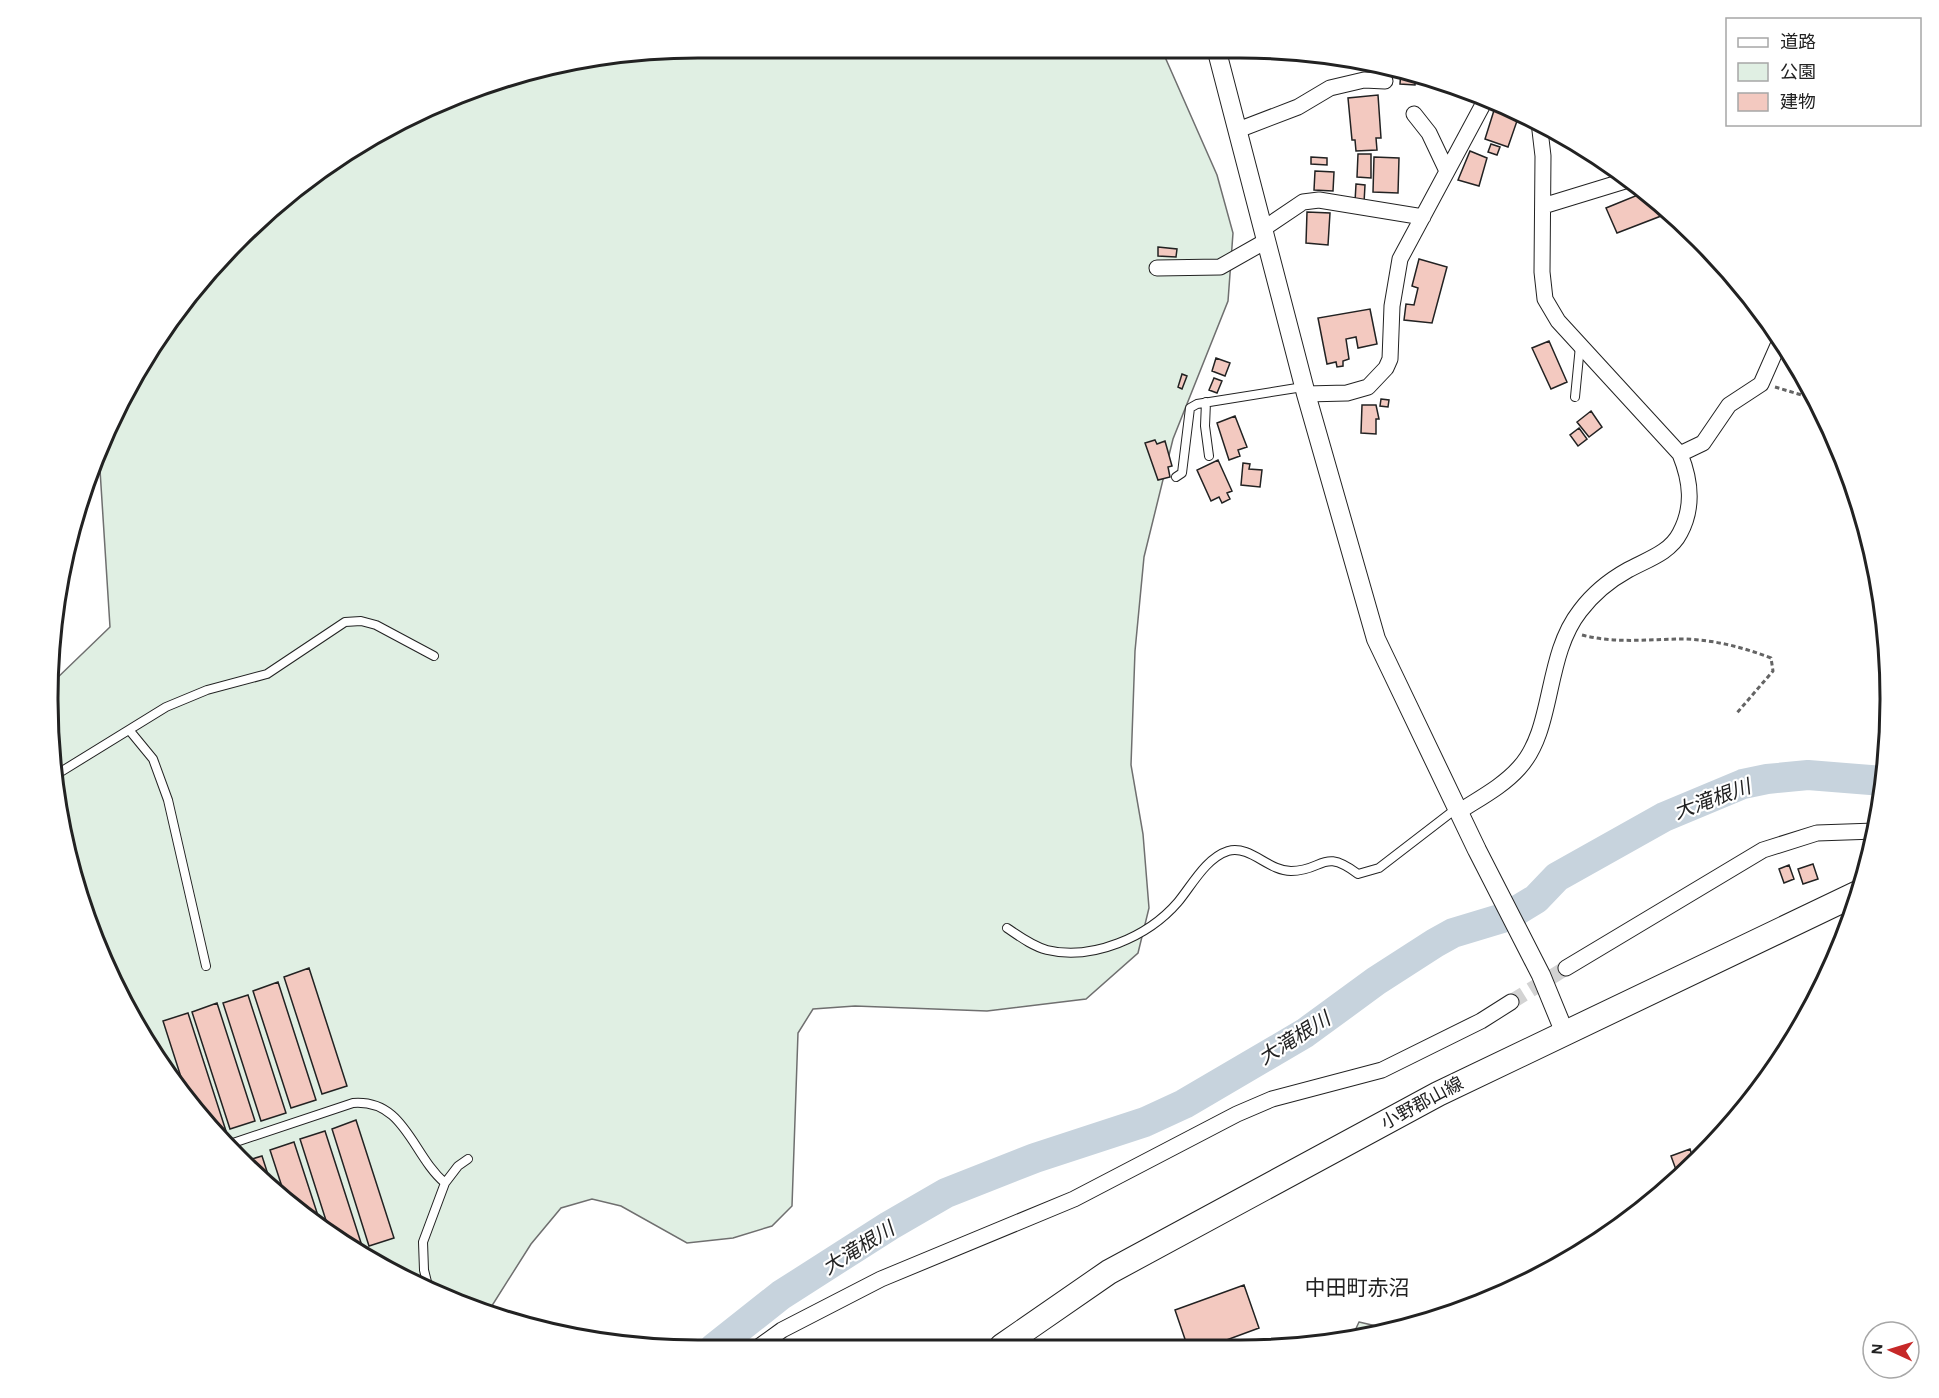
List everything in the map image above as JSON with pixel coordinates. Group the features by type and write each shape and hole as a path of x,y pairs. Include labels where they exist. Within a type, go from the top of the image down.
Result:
{"main road":[{"name":"小野郡山線","path":"1011,1340 1109,1272 1438,1094 1564,1031 1849,897"}],"street":[{"path":"1219,59 1305,390 1376,639 1477,850 1541,975 1564,1031"},
{"path":"1238,130 1298,107 1330,88 1364,80 1385,81"},
{"path":"1305,390 1347,393 1368,387 1386,368 1390,359 1392,306 1400,259 1482,106"},
{"path":"1414,114 1429,133 1448,171"},
{"path":"1459,809 1499,785 1520,767 1541,721 1560,643 1570,624 1590,599 1605,587 1626,571 1669,547 1679,536 1686,519 1690,494 1688,474 1680,454 1558,321 1545,299 1542,272 1543,156 1540,134"},
{"path":"1543,206 1619,183"},
{"path":"1157,268 1220,267 1265,235 1304,202 1319,200 1422,217"},
{"path":"1680,454 1703,443 1729,405 1761,384 1777,349"},
{"path":"1566,968 1763,850 1817,833 1866,831"},
{"path":"768,1340 782,1330 880,1279 1065,1203 1238,1114 1272,1099 1382,1070 1481,1021 1511,1002"}],"lane":[{"path":"1575,398 1580,346"},
{"path":"1176,477 1182,473 1190,408 1206,402 1305,390"},
{"path":"1206,402 1205,426 1209,456"},
{"path":"63,771 166,707 207,690 267,674 345,622 361,621 376,625 434,656"},
{"path":"130,731 153,759 168,800 206,966"},
{"path":"1007,928 1045,949 1070,954 1095,950 1121,942 1163,916 1209,863 1224,852 1237,849 1281,870 1294,871 1328,859 1345,864 1358,874 1379,868 1459,809"},
{"path":"236,1142 353,1103 368,1102 397,1117 421,1156 445,1183"},
{"path":"426,1278 423,1242 445,1183 458,1166 468,1159"}],"path":[{"path":"1761,384 1804,396"},
{"path":"1570,624 1577,633 1588,636 1614,640 1686,639 1723,642 1771,658 1773,671 1736,714"}],"green space":[{"path":"699,59 1166,59 1217,175 1233,233 1228,301 1173,439 1144,557 1135,651 1131,765 1143,834 1149,908 1138,953 1086,999 987,1011 855,1006 813,1009 798,1033 792,1206 772,1226 733,1238 687,1243 621,1206 592,1199 561,1208 531,1244 492,1306 454,1291 379,1254 343,1232 277,1181 217,1121 166,1055 125,982 92,905 80,865 64,783 58,699 59,676 110,627 100,472 144,379 166,343 191,309 246,246 309,191 343,166 379,144 454,107 493,92 533,80 615,64"},
{"path":"1359,1322 1373,1325 1365,1327 1356,1329"}],"building":[{"path":"1400,79 1415,83 1415,85 1400,84"},
{"path":"1378,95 1381,138 1376,138 1377,150 1356,151 1355,140 1352,140 1348,98"},
{"path":"1494,111 1517,122 1508,147 1485,139"},
{"path":"1491,144 1500,147 1497,155 1488,152"},
{"path":"1470,151 1487,158 1479,186 1458,180"},
{"path":"1358,154 1371,154 1371,178 1357,177"},
{"path":"1311,157 1327,158 1327,165 1311,164"},
{"path":"1374,157 1399,158 1398,193 1373,192"},
{"path":"1315,171 1334,172 1333,191 1314,190"},
{"path":"1356,184 1365,185 1364,203 1355,202"},
{"path":"1636,196 1661,216 1617,233 1606,208"},
{"path":"1307,212 1330,213 1328,245 1306,243"},
{"path":"1158,247 1177,249 1176,257 1158,256"},
{"path":"1419,259 1447,267 1432,323 1404,320 1406,304 1414,305 1418,288 1412,286"},
{"path":"1370,309 1377,344 1358,348 1356,337 1346,339 1349,359 1343,361 1343,366 1337,367 1336,362 1327,364 1318,318"},
{"path":"1549,341 1567,382 1551,389 1532,348"},
{"path":"1216,358 1230,363 1225,376 1212,371"},
{"path":"1182,374 1187,376 1182,389 1178,387"},
{"path":"1214,378 1222,381 1217,393 1209,390"},
{"path":"1381,399 1389,400 1388,407 1380,406"},
{"path":"1362,405 1376,405 1379,419 1376,419 1376,434 1361,433"},
{"path":"1591,411 1602,427 1589,437 1577,422"},
{"path":"1235,416 1247,447 1238,450 1240,456 1229,460 1217,423"},
{"path":"1579,428 1587,439 1578,446 1570,435"},
{"path":"1155,440 1157,444 1165,441 1172,466 1168,467 1170,477 1158,480 1145,443"},
{"path":"1218,460 1232,491 1227,493 1230,499 1222,503 1219,497 1211,501 1197,470"},
{"path":"1243,463 1250,464 1249,469 1262,470 1260,487 1241,485"},
{"path":"1813,864 1818,879 1803,884 1798,869"},
{"path":"1789,865 1794,879 1784,883 1779,869"},
{"path":"309,968 347,1086 322,1094 284,977"},
{"path":"278,982 316,1100 291,1108 253,991"},
{"path":"248,995 286,1113 261,1121 223,1003"},
{"path":"217,1003 255,1121 230,1129 192,1012"},
{"path":"188,1013 226,1130 180,1074 163,1021"},
{"path":"356,1120 394,1238 369,1246 332,1129"},
{"path":"325,1131 361,1243 326,1219 300,1139"},
{"path":"294,1142 317,1213 281,1184 270,1150"},
{"path":"1690,1149 1691,1154 1675,1168 1671,1156"},
{"path":"262,1156 267,1172 253,1159"},
{"path":"1244,1285 1259,1328 1227,1340 1185,1340 1175,1310"}],"waterway":[{"name":"大滝根川","path":"724,1340 781,1295 889,1226 946,1193 1035,1158 1145,1122 1184,1104 1305,1033 1376,981 1435,943 1453,933 1506,917 1536,899 1557,877 1664,817 1743,784 1767,779 1808,775 1875,780"}],"tunnel":[{"path":"1511,1002 1566,968"}],"district":[{"name":"中田町赤沼","path":"1357,1288"}]}
